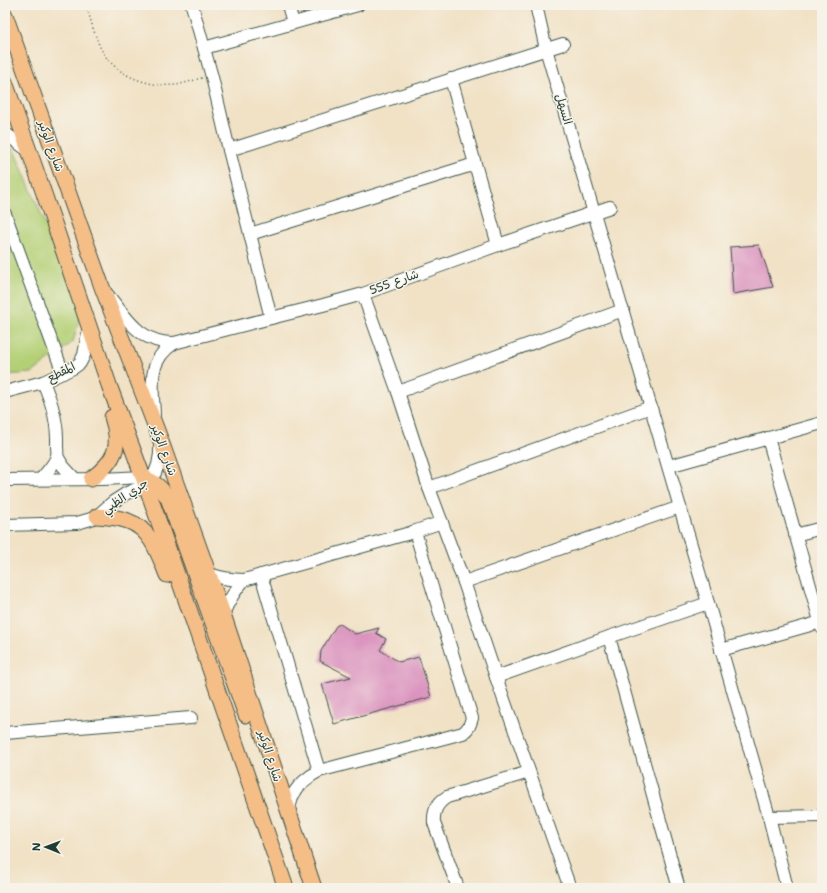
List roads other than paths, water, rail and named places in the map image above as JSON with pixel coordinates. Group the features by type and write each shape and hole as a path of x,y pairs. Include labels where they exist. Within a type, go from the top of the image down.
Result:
{"main road":[{"name":"شارع الوكير","path":"5,15 102,287 156,428 209,574 314,888"},
{"name":"شارع الوكير","path":"5,82 109,385 146,481 286,888"},
{"path":"91,479 108,464 114,454 116,445 117,433 107,400 109,385"},
{"path":"146,481 158,484 164,490 168,498 266,770 274,790 288,811"},
{"path":"97,516 127,520 144,532 153,542 176,593 186,600"}],"street":[{"path":"192,5 212,76 271,318"},
{"path":"288,5 293,23"},
{"path":"204,48 358,5"},
{"name":"السهل","path":"536,5 546,49 669,466 769,817 787,888"},
{"path":"229,150 563,44"},
{"path":"451,79 498,245"},
{"path":"5,133 30,152"},
{"path":"250,234 475,164"},
{"name":"شارع 555","path":"102,287 132,325 142,334 154,340 174,343 363,294 610,206"},
{"path":"5,214 63,373"},
{"path":"363,294 398,392 429,488 464,582 570,888"},
{"path":"398,392 623,310"},
{"name":"المقطع","path":"5,392 43,382 77,366 86,351 89,326"},
{"name":"شارع 555","path":"156,428 153,384 154,370 158,358 174,343"},
{"path":"41,479 57,456 58,440 54,410 43,382"},
{"path":"429,488 651,407"},
{"path":"669,466 822,423"},
{"name":"جري الظبي","path":"5,525 77,523 97,516 113,502 146,481 155,473 160,454 160,445 156,428"},
{"path":"721,650 821,625 768,438"},
{"path":"57,456 63,466 75,479"},
{"name":"جري الظبي","path":"5,480 91,479 146,481"},
{"path":"464,582 680,507"},
{"path":"209,574 222,579 244,580 413,532 442,522"},
{"path":"795,535 822,528"},
{"path":"288,811 293,795 311,775 463,733 470,726 472,718 416,534 413,532"},
{"path":"261,575 319,772"},
{"path":"223,614 229,599 236,588 244,580"},
{"path":"496,678 708,603"},
{"path":"609,637 678,885"},
{"path":"5,733 191,718"},
{"path":"458,888 434,823 436,807 443,799 447,797 529,772"},
{"path":"769,817 822,816"}]}
